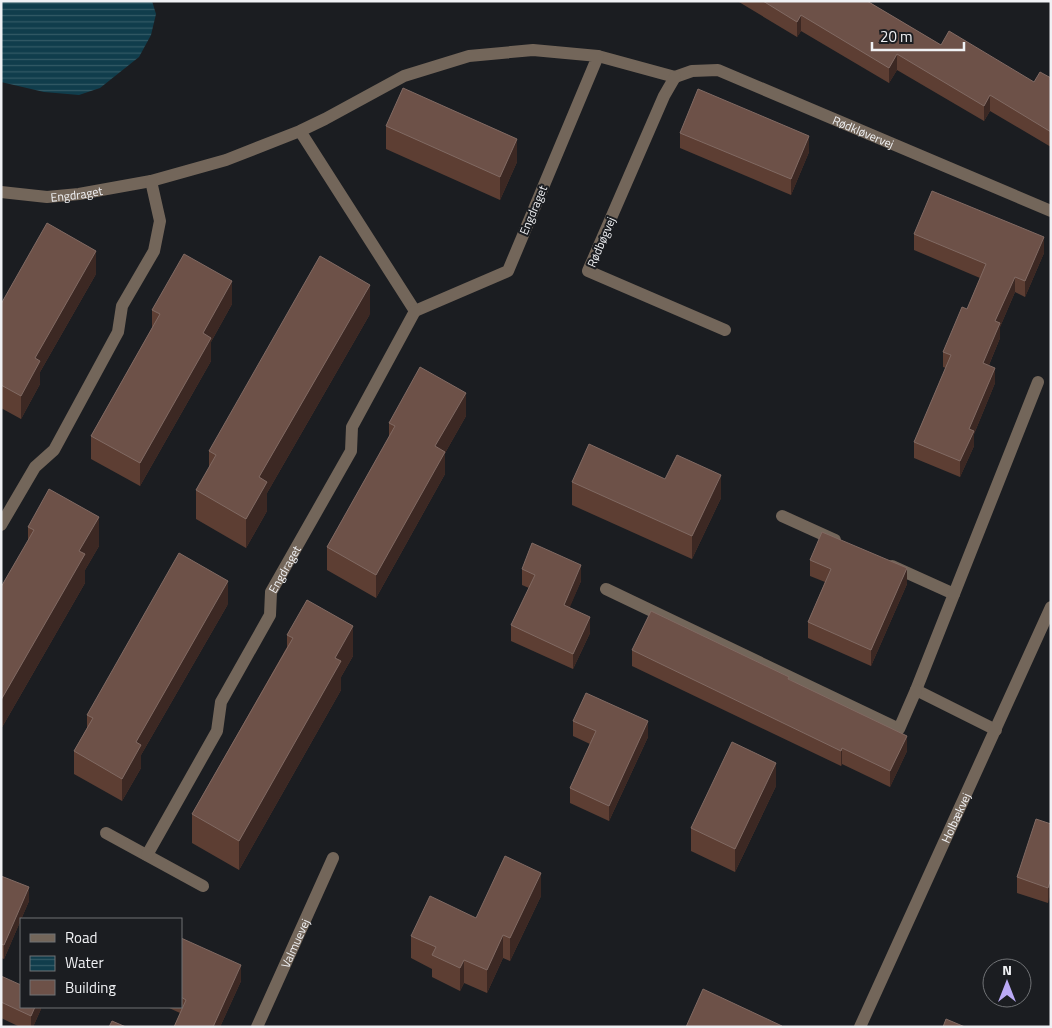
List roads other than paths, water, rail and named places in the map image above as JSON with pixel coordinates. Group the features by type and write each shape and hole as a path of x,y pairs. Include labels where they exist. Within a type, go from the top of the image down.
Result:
{"street":[{"name":"Engdraget","path":"1,192 47,196 79,194 151,181 226,160 300,131 404,76 469,56 533,50 598,56 675,77"},
{"name":"Engdraget","path":"147,855 217,731 221,702 270,615 271,592 351,451 352,427 415,311 508,271 598,56"},
{"name":"Rødkløvervej","path":"675,77 692,71 718,70 1051,211"},
{"name":"Rødbøgvej","path":"675,77 664,96 588,271 725,330"},
{"path":"300,131 415,311"},
{"path":"1,526 35,467 54,450 118,332 122,306 154,251 160,221 151,181"},
{"path":"606,588 899,729 1038,382"},
{"path":"782,516 846,545"},
{"path":"882,561 954,594"},
{"name":"Holbækvej","path":"860,1027 1051,607"},
{"path":"916,690 996,730"},
{"path":"106,833 203,886"},
{"name":"Valmuevej","path":"257,1027 333,858"}],"water":[{"path":"1,1 152,1 156,14 151,35 139,57 100,88 79,95 44,92 1,82"}]}
